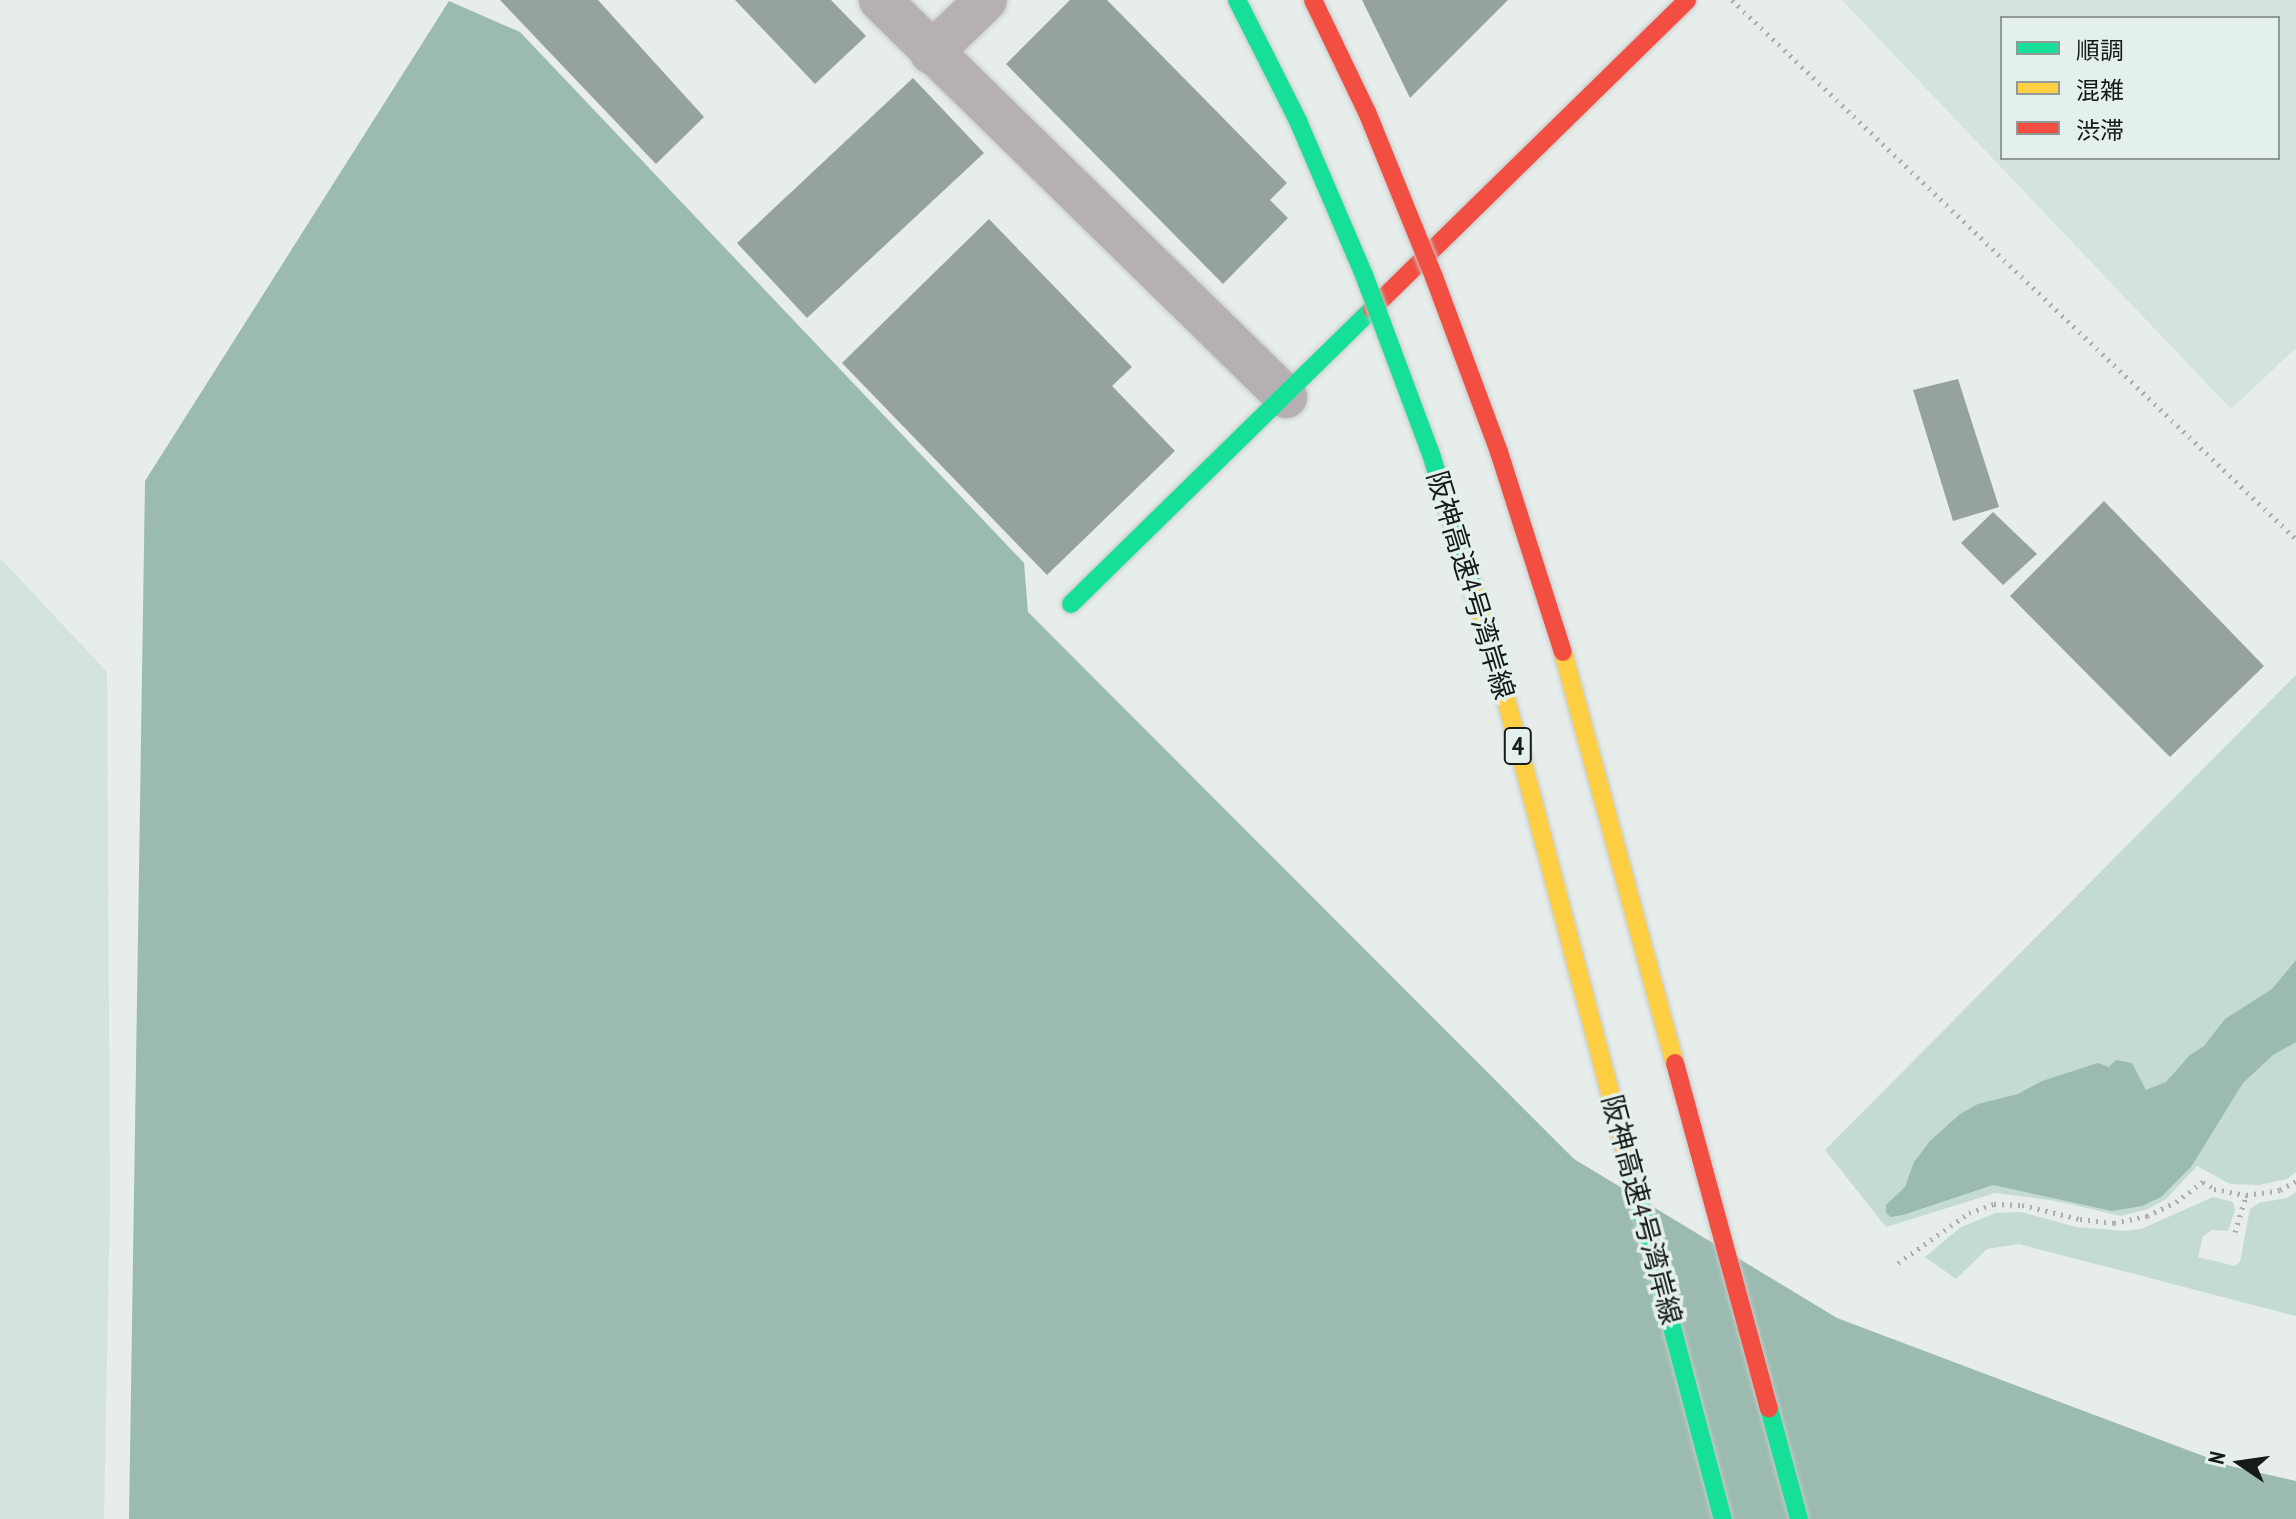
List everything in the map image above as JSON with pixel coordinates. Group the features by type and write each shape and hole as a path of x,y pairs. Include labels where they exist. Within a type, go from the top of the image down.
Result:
{"main road":[{"name":"阪神高速4号湾岸線","path":"1237,0 1298,121 1358,261 1431,454 1496,661 1723,1519"},
{"path":"1313,0 1367,112 1434,277 1499,452 1551,615 1626,875 1799,1519"},
{"path":"1071,604 1286,397 1687,0"}],"street":[{"path":"880,0 1286,397"},
{"path":"931,53 986,0"}],"path":[{"path":"1732,0 2296,539"},
{"path":"1898,1263 1969,1213 1994,1204 2022,1205 2080,1219 2114,1223 2147,1216 2176,1202 2203,1182 2214,1189 2246,1195 2280,1190 2296,1181"},
{"path":"2235,1232 2246,1195"}],"shaded area":[{"path":"1842,0 2296,0 2296,348 2231,409"},
{"path":"449,1 520,32 1024,563 1028,612 1574,1159 1837,1318 2230,1466 2296,1481 2296,1519 129,1519 145,481"},
{"path":"0,558 107,672 110,1199 104,1519 0,1519"},
{"path":"2296,675 2296,1172 2287,1179 2259,1185 2230,1184 2197,1166 2166,1199 2148,1209 2121,1216 2056,1201 1995,1193 1886,1227 1825,1150"},
{"path":"2296,960 2296,1042 2273,1055 2243,1083 2191,1167 2161,1197 2142,1206 2112,1211 1993,1185 1903,1215 1891,1217 1886,1213 1886,1205 1905,1187 1914,1162 1930,1141 1960,1114 1978,1104 2018,1094 2042,1081 2098,1063 2109,1067 2116,1060 2132,1063 2146,1090 2166,1082 2190,1055 2204,1046 2225,1019 2272,989"},
{"path":"2296,1192 2296,1316 2019,1244 1987,1249 1956,1279 1925,1257 1961,1227 1996,1213 2021,1212 2076,1227 2124,1231 2141,1229 2213,1197 2233,1202 2235,1210 2228,1231 2212,1230 2203,1236 2198,1257 2235,1266 2240,1262 2250,1209 2259,1203 2287,1198"}],"building":[{"path":"500,0 598,0 704,117 656,164"},
{"path":"735,0 831,0 866,36 815,84"},
{"path":"1070,0 1107,0 1287,183 1270,200 1288,218 1223,284 1006,64"},
{"path":"1362,0 1508,0 1410,98"},
{"path":"913,78 984,153 807,318 737,243"},
{"path":"989,219 1132,367 1112,386 1175,451 1047,575 842,363"},
{"path":"1958,379 1999,507 1953,521 1913,390"},
{"path":"2104,501 2264,666 2170,757 2010,596"},
{"path":"1993,512 2037,554 2003,585 1961,543"}],"traffic: fast":[{"path":"1237,0 1298,121 1364,275 1431,454 1473,589"},
{"path":"1071,604 1372,309"},
{"path":"1630,1168 1723,1519"},
{"path":"1769,1408 1799,1519"}],"traffic: jam":[{"path":"1313,0 1367,112 1434,277 1499,452 1563,652"},
{"path":"1372,309 1687,0"},
{"path":"1675,1063 1769,1408"}],"traffic: slow":[{"path":"1473,589 1496,661 1630,1168"},
{"path":"1563,652 1675,1063"}]}
